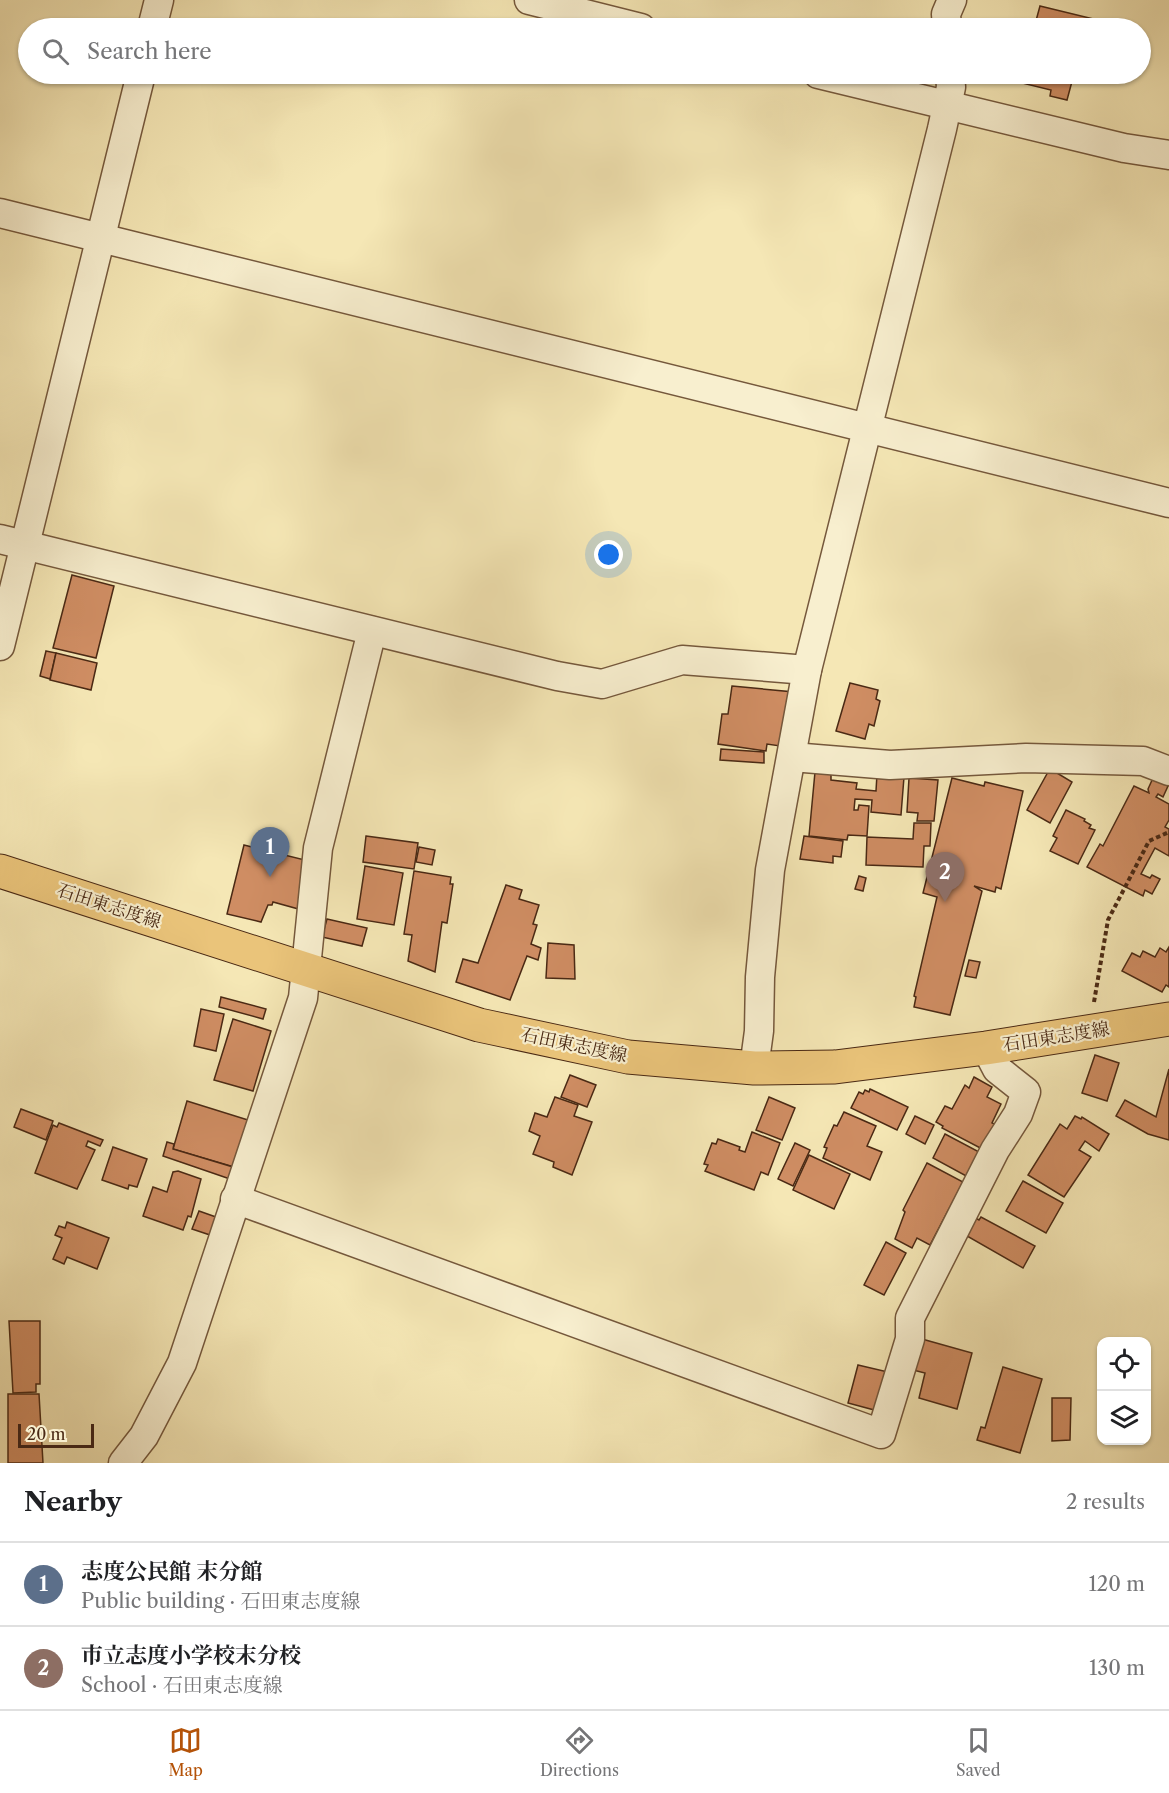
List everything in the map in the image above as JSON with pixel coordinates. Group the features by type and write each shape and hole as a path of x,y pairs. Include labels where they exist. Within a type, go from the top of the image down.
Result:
{"main road":[{"name":"石田東志度線","path":"0,871 479,1025 628,1057 754,1068 835,1067 986,1048 1169,1019"}],"street":[{"path":"154,18 159,0"},
{"path":"529,0 601,18"},
{"path":"946,18 952,0"},
{"path":"0,646 13,542 101,238 139,84"},
{"path":"858,84 1124,148 1169,155"},
{"path":"754,1068 759,1031 760,977 770,870 807,670 951,84"},
{"path":"0,213 1169,503"},
{"path":"13,542 557,676 602,684 682,660 807,670"},
{"path":"123,1463 144,1436 183,1363 235,1199 303,998 318,848 372,631"},
{"path":"792,757 890,765 1026,758 1143,761 1169,771"},
{"path":"235,1199 881,1434 910,1339 910,1318 995,1150 1018,1114 1026,1092 997,1069 986,1048"}],"path":[{"path":"1089,1033 1108,920 1149,841 1169,832"}],"building":[{"path":"1040,6 1089,18 1037,18"},
{"path":"1026,84 1071,84 1067,100 1050,96 1051,90"},
{"path":"72,575 114,586 96,658 53,648"},
{"path":"46,651 56,653 50,679 40,676"},
{"path":"56,653 97,663 91,690 50,680"},
{"path":"850,683 878,690 876,699 880,701 874,726 869,724 865,739 836,731"},
{"path":"732,686 794,692 787,747 767,744 766,751 718,744 722,714 728,714"},
{"path":"721,749 764,752 764,763 720,760"},
{"path":"1052,770 1072,782 1050,823 1027,810 1048,772"},
{"path":"815,772 831,773 831,780 857,783 856,789 876,791 877,774 904,777 901,815 871,812 872,800 855,799 854,810 858,810 859,805 869,806 867,836 848,835 847,840 809,836"},
{"path":"909,778 938,780 934,821 917,821 918,813 907,812"},
{"path":"952,778 984,786 985,782 1023,791 1001,889 996,887 995,892 974,886 982,891 950,1015 914,1007 916,997 914,996 937,897 923,893"},
{"path":"1153,778 1168,786 1163,797 1158,794 1156,797 1169,804 1169,820 1165,827 1169,829 1169,856 1155,848 1141,874 1150,878 1152,875 1160,879 1152,894 1145,890 1143,896 1087,867 1100,844 1103,846 1134,786 1149,793 1148,789"},
{"path":"1066,810 1085,819 1084,821 1091,825 1089,828 1095,830 1078,864 1050,851 1057,838 1053,836"},
{"path":"914,823 931,823 930,846 924,846 923,867 866,865 867,837 913,839"},
{"path":"366,836 418,843 414,869 363,862"},
{"path":"804,836 843,841 841,857 833,856 833,863 800,859"},
{"path":"244,845 309,861 302,910 273,902 272,905 268,905 261,922 227,914"},
{"path":"419,847 435,850 432,865 416,862"},
{"path":"365,866 403,873 394,925 357,919"},
{"path":"414,871 451,877 450,884 453,884 447,923 442,922 435,972 408,961 412,935 404,934"},
{"path":"859,876 866,878 863,891 855,889"},
{"path":"506,885 522,890 519,899 539,905 533,924 537,925 531,944 541,948 538,960 527,956 510,1000 456,982 463,959 478,963"},
{"path":"327,919 367,928 362,946 322,937"},
{"path":"548,943 574,945 575,979 546,978"},
{"path":"1169,947 1169,987 1166,985 1162,992 1122,971 1132,953 1140,957 1143,951 1155,957 1160,948 1166,952"},
{"path":"969,960 980,962 976,978 965,976"},
{"path":"221,997 266,1009 263,1019 219,1007"},
{"path":"201,1009 224,1014 216,1051 194,1046"},
{"path":"233,1019 271,1031 253,1091 214,1080"},
{"path":"1095,1055 1119,1063 1107,1101 1082,1093"},
{"path":"1169,1069 1169,1140 1148,1134 1116,1116 1125,1100 1156,1117"},
{"path":"570,1075 596,1085 587,1107 561,1097"},
{"path":"974,1077 992,1087 987,1097 1001,1104 992,1123 1001,1127 986,1151 942,1128 943,1126 936,1122 945,1106 952,1109 965,1085 969,1088"},
{"path":"870,1089 908,1107 897,1130 851,1108 859,1092 863,1094 865,1090 869,1092"},
{"path":"555,1097 578,1105 574,1116 592,1122 572,1175 553,1167 554,1162 533,1154 540,1136 529,1131 535,1113 547,1117"},
{"path":"769,1097 795,1108 782,1140 756,1130"},
{"path":"187,1101 248,1120 234,1167 173,1149"},
{"path":"21,1109 53,1121 46,1140 14,1127"},
{"path":"844,1112 876,1126 867,1146 882,1152 870,1180 823,1158 827,1148 824,1147 834,1125 837,1126"},
{"path":"915,1116 934,1125 925,1144 906,1134"},
{"path":"1075,1116 1081,1119 1082,1117 1109,1134 1099,1151 1085,1141 1079,1150 1091,1157 1064,1197 1028,1175 1060,1124 1067,1129"},
{"path":"59,1123 103,1140 100,1146 88,1141 86,1146 95,1150 77,1189 35,1173 53,1125 57,1127"},
{"path":"752,1132 780,1143 768,1175 761,1172 754,1190 705,1171 708,1165 704,1164 712,1143 716,1144 718,1139 740,1147 739,1150 745,1152"},
{"path":"945,1134 981,1153 968,1177 933,1158"},
{"path":"167,1142 174,1144 173,1149 233,1167 230,1179 163,1156"},
{"path":"795,1143 810,1150 793,1186 778,1179"},
{"path":"113,1147 147,1159 137,1187 129,1185 128,1189 102,1180"},
{"path":"809,1155 850,1174 834,1209 793,1190"},
{"path":"927,1163 963,1182 930,1245 917,1238 912,1248 895,1239 905,1212 903,1210"},
{"path":"178,1171 201,1179 191,1217 188,1216 183,1230 143,1216 153,1187 167,1192 173,1172"},
{"path":"1023,1181 1063,1203 1046,1233 1006,1211"},
{"path":"199,1211 216,1217 210,1235 192,1229"},
{"path":"970,1215 979,1220 981,1217 1035,1246 1023,1268 960,1232"},
{"path":"67,1222 109,1238 97,1269 67,1257 64,1264 53,1259 62,1238 55,1235 59,1226 65,1228"},
{"path":"886,1242 906,1253 884,1295 864,1285"},
{"path":"9,1321 40,1321 40,1384 36,1384 36,1392 13,1393"},
{"path":"922,1339 972,1353 957,1409 919,1398 925,1373 913,1370"},
{"path":"858,1365 888,1372 878,1411 848,1403"},
{"path":"1003,1367 1042,1379 1020,1453 977,1440 981,1427 985,1428"},
{"path":"8,1394 39,1394 43,1463 8,1463"},
{"path":"1052,1398 1071,1398 1070,1440 1052,1441"}],"place":[{"name":"志度公民館 末分館","path":"270,877"},
{"name":"市立志度小学校末分校","path":"945,902"}]}
